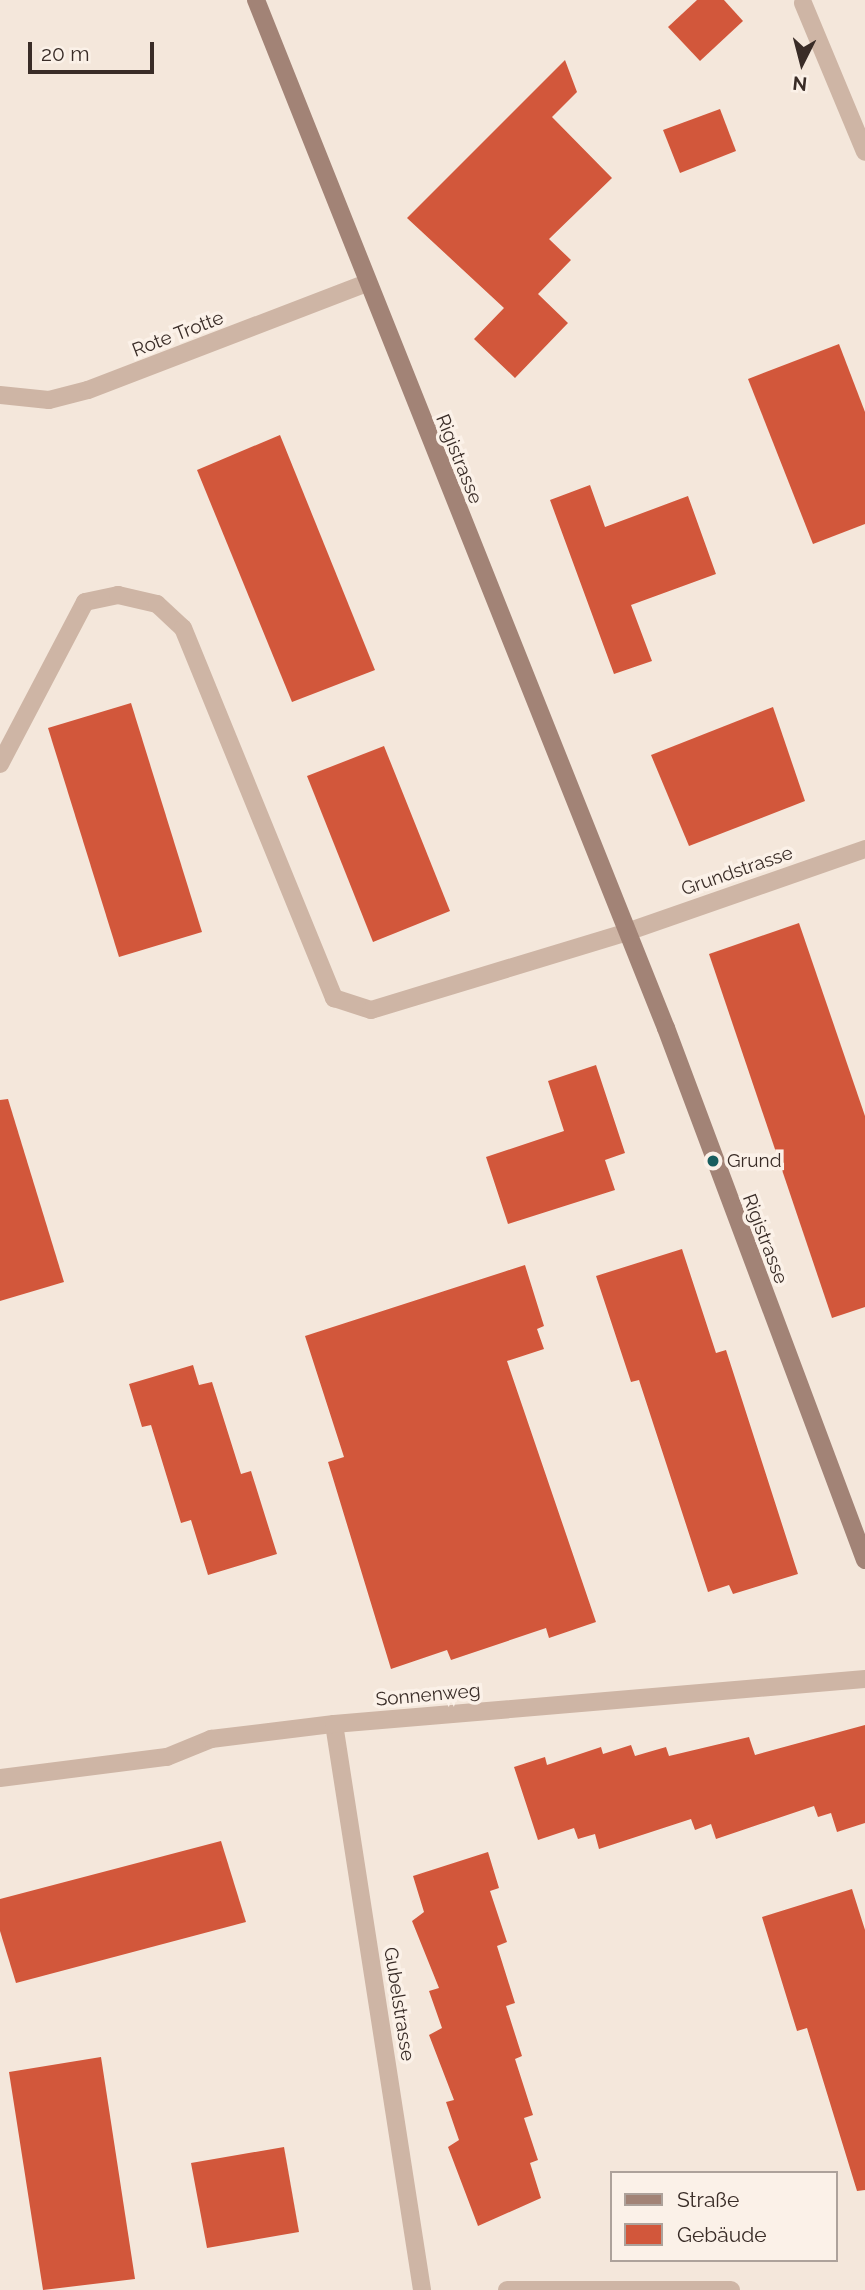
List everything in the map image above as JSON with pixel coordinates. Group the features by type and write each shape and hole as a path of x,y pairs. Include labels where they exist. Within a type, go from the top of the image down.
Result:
{"street":[{"name":"Rigistrasse","path":"256,0 624,933 666,1028 865,1560"},
{"path":"803,3 865,152"},
{"name":"Rote Trotte","path":"0,395 49,400 88,390 367,283"},
{"path":"0,764 85,602 118,595 157,604 183,628 334,998 371,1010 624,933"},
{"name":"Grundstrasse","path":"624,933 865,849"},
{"name":"Sonnenweg","path":"0,1778 167,1757 211,1739 334,1724 865,1679"},
{"name":"Gubelstrasse","path":"334,1724 422,2290"},
{"path":"507,2290 732,2290"}],"building":[{"path":"697,0 724,0 743,21 700,61 668,27"},
{"path":"565,60 577,92 552,117 612,178 549,239 571,260 538,294 568,323 515,378 474,339 504,308 407,218"},
{"path":"720,109 736,151 680,173 663,130"},
{"path":"839,344 865,412 865,524 813,544 748,379"},
{"path":"280,435 375,670 292,702 197,470"},
{"path":"590,485 605,527 688,496 716,574 631,605 652,661 614,674 550,500"},
{"path":"131,703 202,932 119,957 48,728"},
{"path":"773,707 805,801 689,846 651,755"},
{"path":"384,746 450,911 373,942 307,776"},
{"path":"799,923 865,1116 865,1307 832,1318 709,954"},
{"path":"596,1065 625,1153 605,1160 615,1190 508,1224 486,1157 564,1131 548,1081"},
{"path":"8,1099 64,1282 0,1301 0,1100"},
{"path":"682,1249 716,1353 726,1350 798,1574 733,1594 729,1585 708,1592 639,1380 631,1382 596,1276"},
{"path":"525,1265 544,1326 537,1329 544,1349 507,1361 596,1622 549,1638 546,1628 451,1660 447,1650 391,1669 328,1462 344,1457 305,1336"},
{"path":"193,1365 199,1385 212,1382 241,1474 251,1471 277,1554 208,1575 191,1520 181,1523 151,1425 142,1427 129,1384"},
{"path":"865,1725 865,1823 837,1832 831,1813 818,1817 814,1806 716,1839 711,1824 695,1830 691,1819 599,1849 595,1834 578,1839 574,1828 538,1840 514,1767 545,1757 547,1765 601,1747 603,1754 631,1745 635,1756 666,1747 669,1756 749,1737 755,1755"},
{"path":"221,1841 246,1922 16,1983 0,1931 0,1899"},
{"path":"488,1852 499,1888 490,1891 507,1942 497,1946 515,2003 506,2006 522,2056 515,2059 533,2115 524,2118 538,2160 530,2163 541,2198 478,2226 448,2147 459,2140 446,2102 454,2100 429,2035 442,2028 429,1991 439,1988 412,1921 424,1912 413,1876"},
{"path":"852,1889 865,1930 865,2190 857,2191 807,2028 797,2031 762,1917"},
{"path":"101,2057 135,2279 43,2290 9,2072"},
{"path":"284,2147 299,2232 207,2248 191,2163"}],"place":[{"name":"Grund","path":"713,1161"}]}
